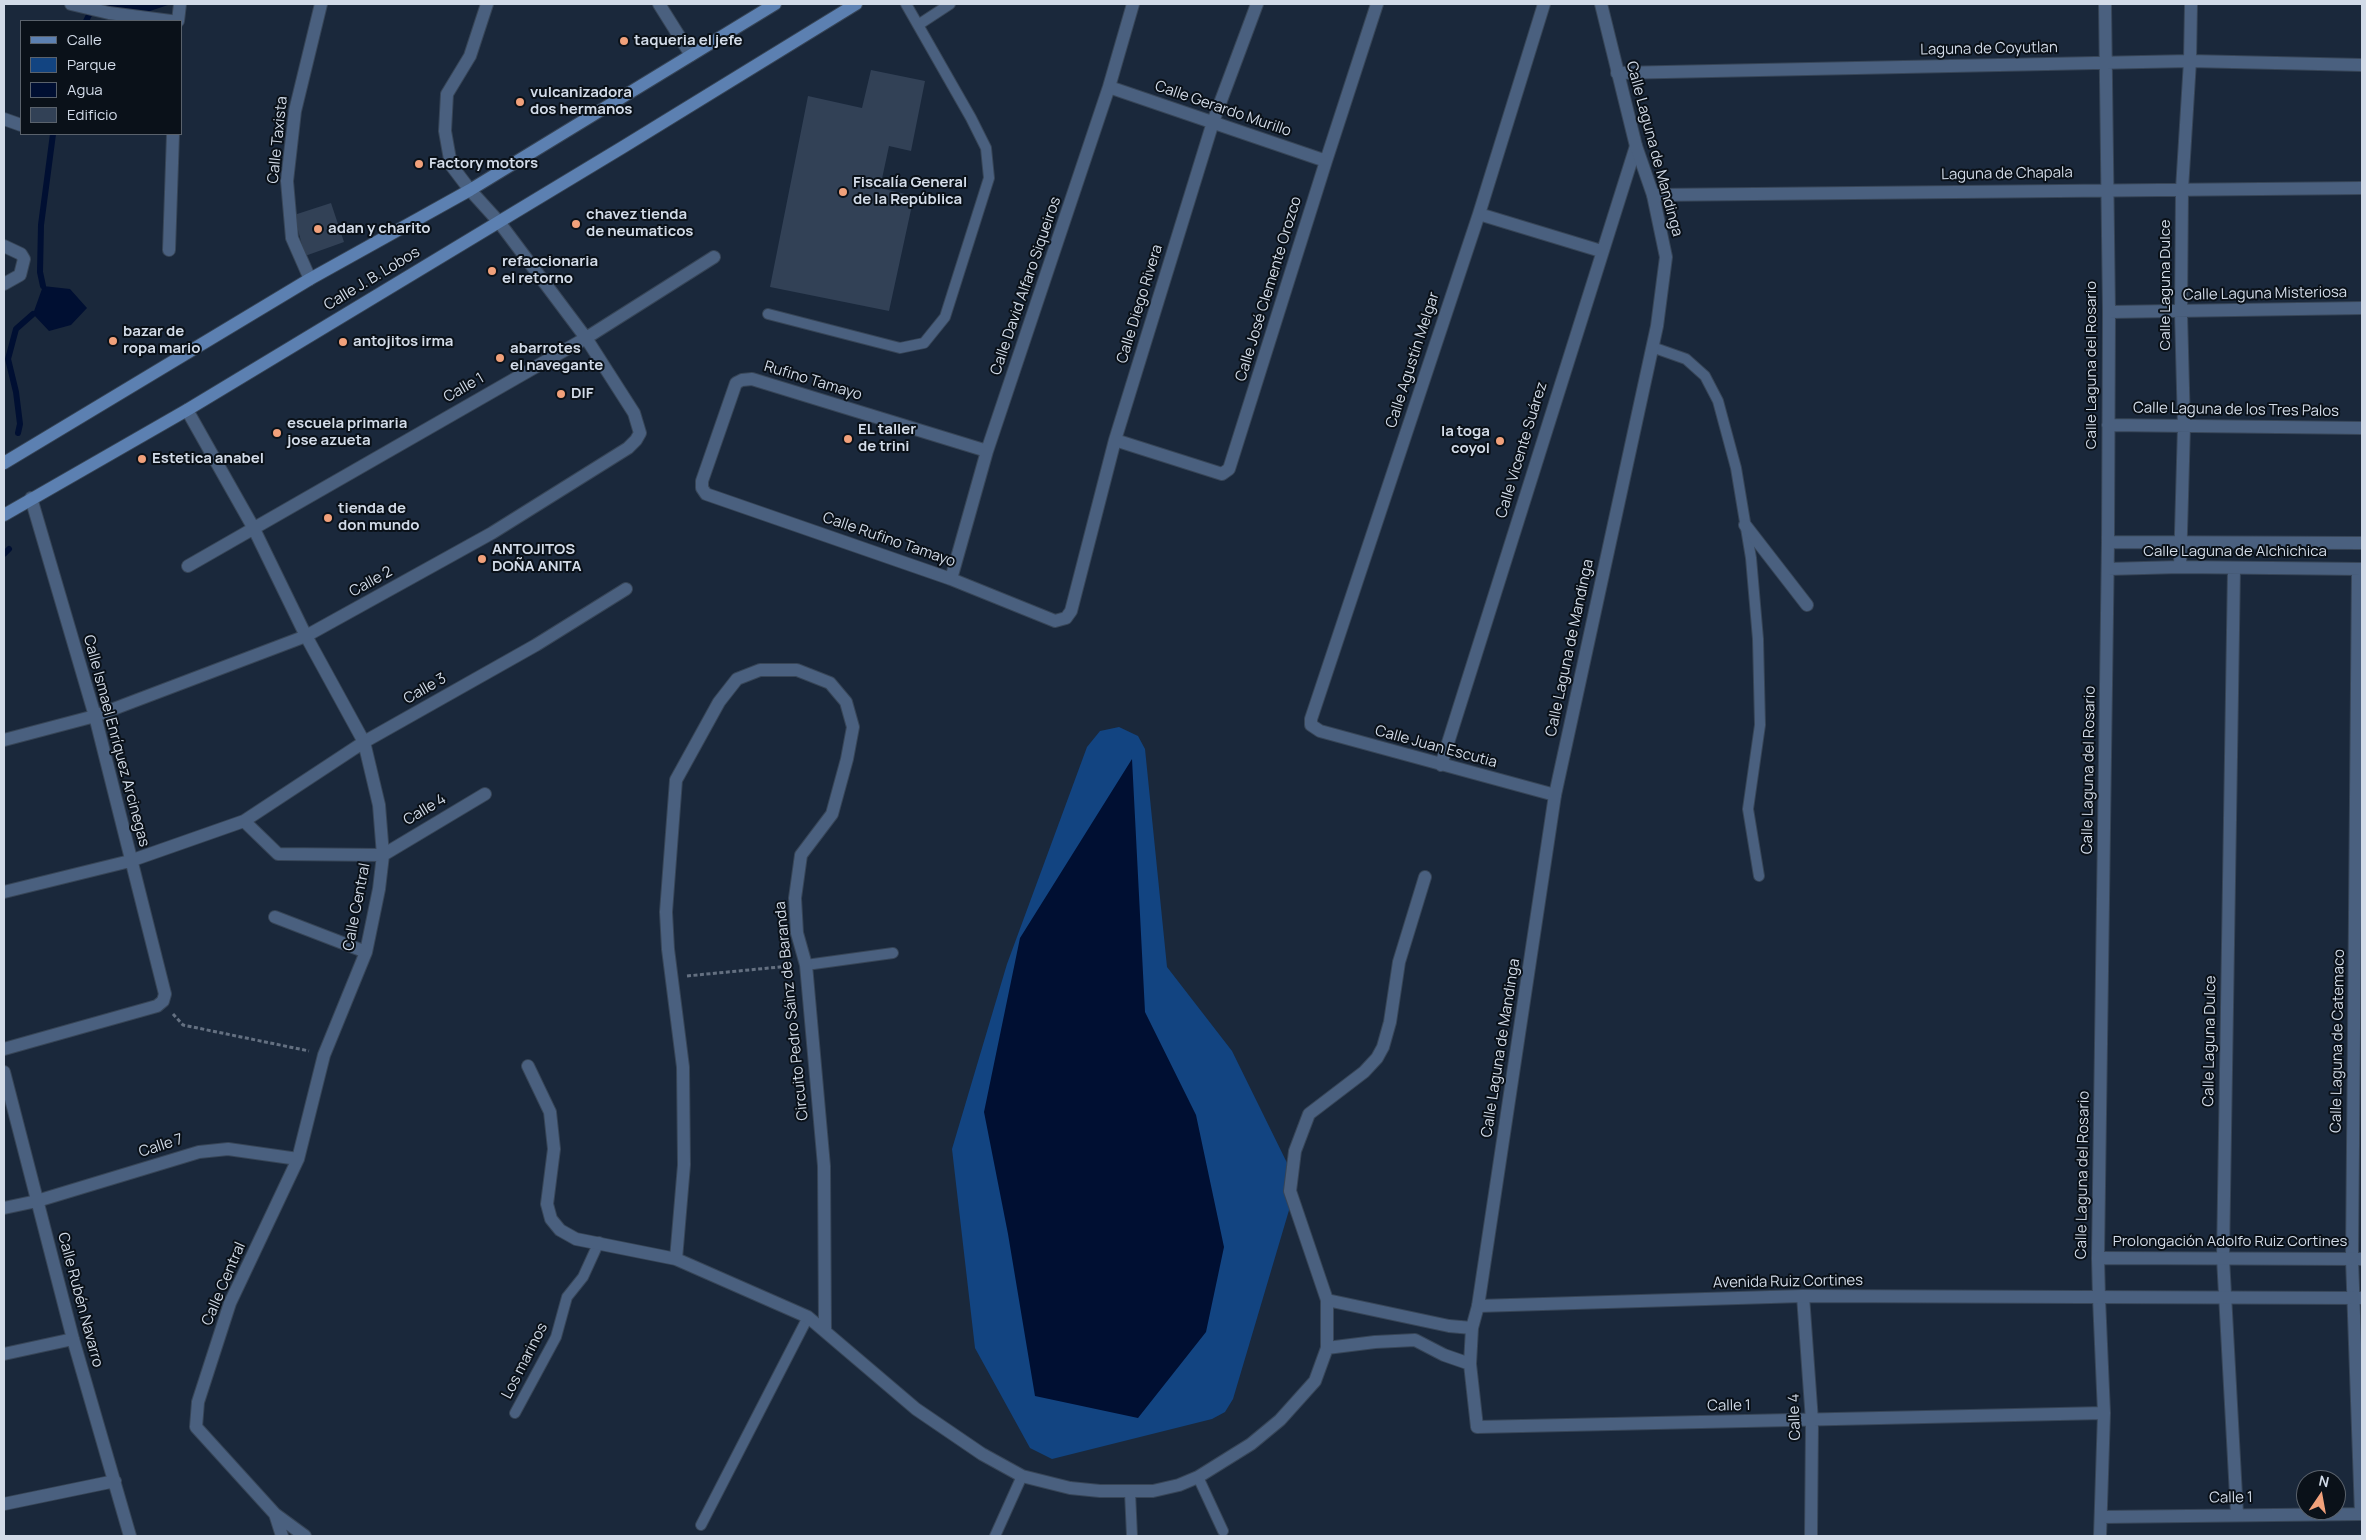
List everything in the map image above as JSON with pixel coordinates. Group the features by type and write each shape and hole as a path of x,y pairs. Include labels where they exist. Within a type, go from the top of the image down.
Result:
{"main road":[{"name":"Calle J. B. Lobos","path":"4,463 310,279 470,190 774,4"},
{"name":"Calle J. B. Lobos","path":"4,515 187,410 856,4"}],"street":[{"path":"178,20 180,4"},
{"name":"Calle Taxista","path":"310,279 292,238 287,181 295,111 321,4"},
{"path":"487,4 470,56 448,94 444,131 451,164 470,190 499,222 586,338"},
{"path":"659,4 691,55"},
{"name":"Calle David Alfaro Siqueiros","path":"951,579 987,451 1110,87 1134,4"},
{"name":"Calle Diego Rivera","path":"1066,618 1072,611 1115,440 1213,122 1257,4"},
{"name":"Calle José Clemente Orozco","path":"1115,440 1222,474 1229,469 1377,4"},
{"name":"Calle Agustín Melgar","path":"1311,725 1311,719 1479,214 1544,4"},
{"name":"Calle Laguna de Mandinga","path":"1478,1306 1555,795 1652,346 1666,257 1653,195 1636,146 1601,4"},
{"name":"Calle Laguna del Rosario","path":"2100,1536 2104,1413 2098,1258 2108,569 2109,312 2105,4"},
{"name":"Calle Laguna Dulce","path":"2180,567 2184,426 2182,189 2190,60 2190,4"},
{"path":"74,5 109,14 162,20"},
{"name":"Laguna de Coyutlan","path":"1617,73 2106,64 2190,60 2362,65"},
{"name":"Calle Gerardo Murillo","path":"1110,87 1326,161"},
{"path":"4,119 20,125"},
{"path":"169,250 172,135"},
{"name":"Calle Vicente Suárez","path":"1441,765 1601,251 1636,146"},
{"name":"Laguna de Chapala","path":"1653,195 2106,189 2362,188"},
{"path":"1479,214 1601,251"},
{"path":"4,246 21,254 24,260 20,275 4,284"},
{"name":"Calle 1","path":"188,566 253,527 586,338 714,257"},
{"name":"Calle Laguna Misteriosa","path":"2109,312 2362,308"},
{"name":"Calle 2","path":"4,740 95,716 306,636 492,533 628,448 640,433 634,413 586,338"},
{"name":"Rufino Tamayo","path":"702,488 702,481 736,383 742,380 752,379 987,451"},
{"name":"Calle Central","path":"187,410 253,527 306,636 364,742 379,805 383,855 380,889 366,952 325,1054 298,1159 230,1303 198,1402 196,1427 276,1514"},
{"name":"Calle Laguna de los Tres Palos","path":"2108,425 2362,428"},
{"name":"Calle Rufino Tamayo","path":"702,488 706,494 951,579 1055,621 1066,618"},
{"name":"Calle Ismael Enríquez Arcinegas","path":"31,498 95,716 164,998"},
{"path":"1745,524 1807,605"},
{"name":"Calle Laguna de Alchichica","path":"2108,542 2362,543"},
{"name":"Calle Laguna de Alchichica","path":"2108,569 2180,567 2360,569"},
{"name":"Calle Laguna Dulce","path":"2234,568 2223,1258 2237,1514"},
{"name":"Calle Laguna de Catemaco","path":"2360,569 2357,1259 2362,1514"},
{"name":"Calle 3","path":"4,892 130,861 244,822 364,742 536,645 626,589"},
{"name":"Circuito Pedro Sáinz de Baranda","path":"676,1259 684,1165 683,1067 671,978 666,912 676,780 719,702 737,679 760,670 797,670 830,683 846,702 853,727 847,759 832,814 801,855 795,898 798,933 806,965 824,1166 825,1331"},
{"name":"Calle Juan Escutia","path":"1311,725 1320,731 1555,795"},
{"name":"Calle 4","path":"383,855 485,794"},
{"path":"244,822 278,854 383,855"},
{"path":"528,1066 550,1112 554,1149 547,1204 551,1219 560,1230 576,1239 599,1242 676,1259 808,1317 916,1409 982,1454 1022,1476 1070,1488 1100,1492 1153,1491 1179,1485 1198,1477 1251,1444 1291,1410 1315,1382 1327,1348 1327,1300 1290,1191 1295,1152 1309,1114 1364,1072 1377,1058 1383,1047 1390,1022 1399,962 1425,877"},
{"path":"274,917 366,952"},
{"path":"4,1049 157,1006 164,998"},
{"name":"Calle Rubén Navarro","path":"4,1072 73,1339 130,1536"},
{"name":"Calle 7","path":"4,1208 37,1201 198,1152 228,1149 298,1159"},
{"name":"Prolongación Adolfo Ruiz Cortines","path":"2098,1258 2357,1259"},
{"name":"Calle 4","path":"1803,1296 1812,1421 1811,1536"},
{"name":"Avenida Ruiz Cortines","path":"1478,1306 1803,1296 2099,1298"},
{"path":"2099,1298 2358,1298"},
{"path":"1327,1300 1414,1317 1449,1326 1472,1328"},
{"name":"Calle 1","path":"1478,1306 1472,1328 1470,1364 1476,1427 2104,1413"},
{"path":"1414,1317 1415,1340"},
{"path":"4,1354 73,1339"},
{"path":"1327,1348 1375,1342 1415,1340 1444,1355 1470,1364"},
{"path":"4,1504 115,1481"},
{"path":"276,1514 282,1536"},
{"path":"276,1514 305,1536"},
{"name":"Calle 1","path":"2101,1517 2362,1514"}],"lane":[{"path":"768,314 900,348 924,343 945,317 989,178 986,148 906,4"},
{"path":"918,25 950,4"},
{"path":"1652,346 1686,359 1705,376 1718,401 1736,468 1750,558 1758,639 1760,725 1748,809 1759,876"},
{"path":"806,965 893,953"},
{"name":"Los marinos","path":"515,1413 556,1337 567,1297 583,1277 599,1242"},
{"path":"701,1525 808,1317"},
{"path":"995,1536 1022,1476"},
{"path":"1198,1477 1223,1531"},
{"path":"1130,1492 1132,1536"}],"path":[{"path":"671,978 806,965"},
{"path":"164,998 183,1025 325,1054"}],"green space":[{"path":"1119,727 1138,736 1145,749 1167,967 1232,1051 1292,1173 1295,1190 1233,1399 1225,1412 1212,1419 1052,1459 1030,1448 975,1348 952,1149 1007,964 1087,747 1100,731"}],"water":[{"path":"84,4 171,4 144,13"},
{"path":"43,286 70,289 87,308 71,325 49,331 33,314"},
{"path":"1132,759 1145,1012 1196,1115 1224,1247 1206,1332 1138,1418 1035,1396 1008,1234 984,1112 1020,938"}],"building":[{"name":"Fiscalía General de la República","path":"871,70 925,81 911,151 889,146 880,188 914,196 889,311 770,287 808,96 862,108"},
{"name":"adan y charito","path":"331,203 344,242 305,256 294,215"}],"waterway":[{"path":"86,20 92,9"},
{"path":"43,286 40,272 41,225 53,135"},
{"path":"18,433 20,424 16,392 8,359 16,329 33,314"},
{"path":"4,554 9,549"}],"place":[{"name":"taqueria el jefe","path":"624,41"},
{"name":"vulcanizadora dos hermanos","path":"520,102"},
{"name":"Factory motors","path":"419,164"},
{"name":"Fiscalía General de la República","path":"843,192"},
{"name":"chavez tienda de neumaticos","path":"576,224"},
{"name":"adan y charito","path":"318,229"},
{"name":"refaccionaria el retorno","path":"492,271"},
{"name":"bazar de ropa mario","path":"113,341"},
{"name":"antojitos irma","path":"343,342"},
{"name":"abarrotes el navegante","path":"500,358"},
{"name":"DIF","path":"561,394"},
{"name":"escuela primaria jose azueta","path":"277,433"},
{"name":"EL taller de trini","path":"848,439"},
{"name":"la toga coyol","path":"1500,441"},
{"name":"Estetica anabel","path":"142,459"},
{"name":"tienda de don mundo","path":"328,518"},
{"name":"ANTOJITOS DOÑA ANITA","path":"482,559"}]}
